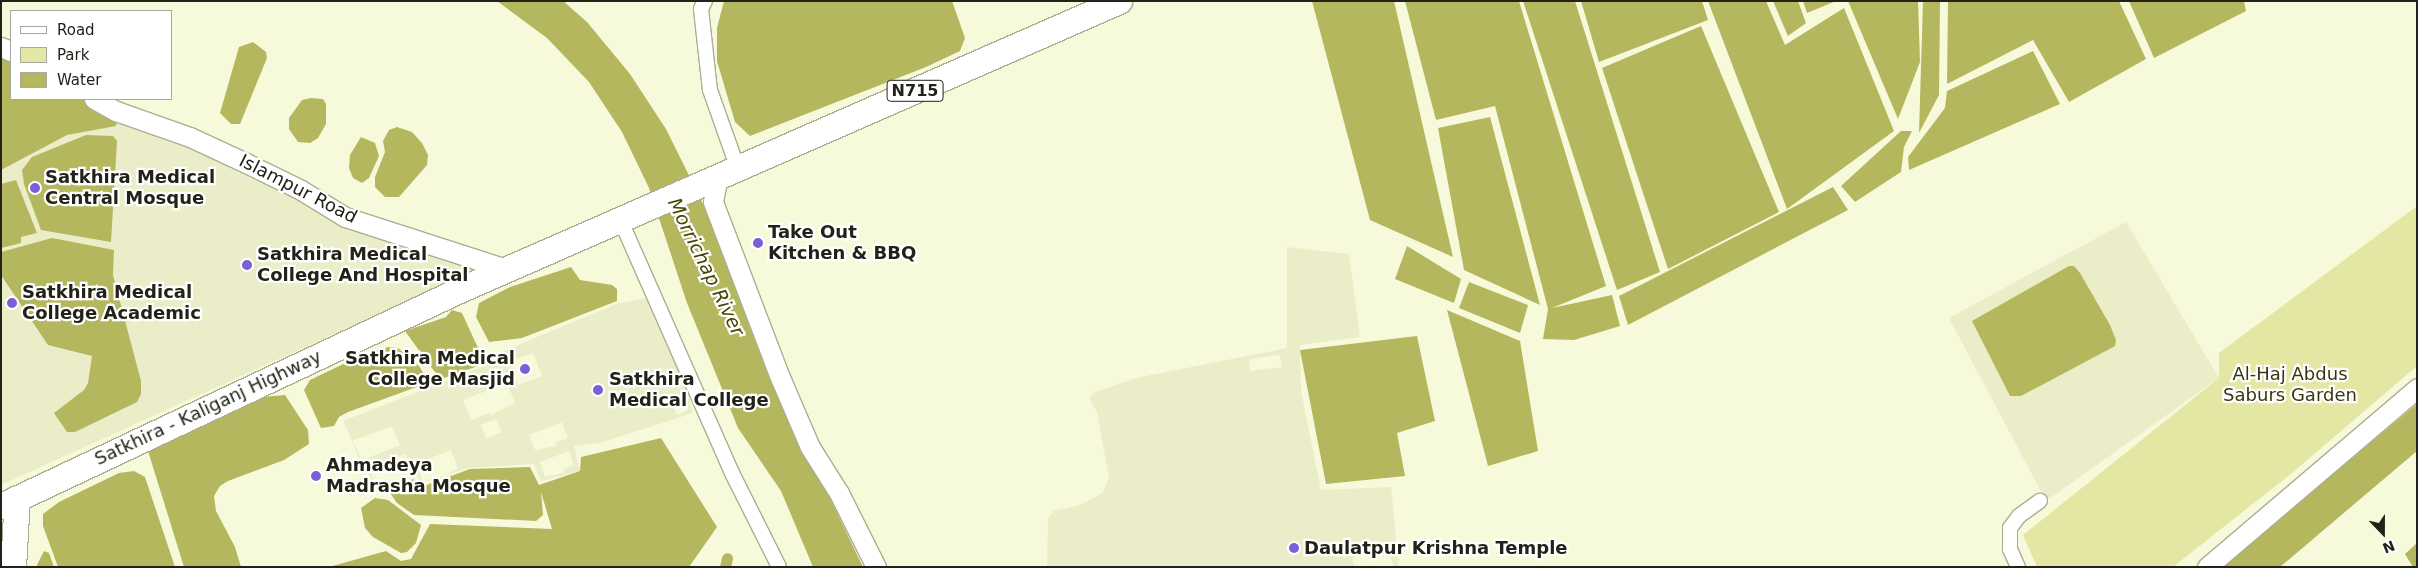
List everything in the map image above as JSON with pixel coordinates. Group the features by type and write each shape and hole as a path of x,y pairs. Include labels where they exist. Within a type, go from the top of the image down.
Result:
{"highway":[{"name":"N715","path":"627,217 1119,1"},
{"name":"Satkhira - Kaliganj Highway","path":"9,502 506,269 627,217"},
{"path":"9,502 12,567"}],"street":[{"path":"705,1 701,9 722,175 713,202 779,375 810,447 839,493 876,567"},
{"name":"Islampur Road","path":"96,100 116,112 190,137 246,163 302,190 345,216 506,269"},
{"path":"627,217 732,473 779,567"},
{"path":"2208,567 2417,388"},
{"path":"2018,567 2010,549 2010,528 2019,516 2040,501"}],"shaded area":[{"path":"1,51 10,100 115,111 256,181 345,220 477,269 1,485"},
{"path":"2126,222 2219,378 2046,501 1949,318"},
{"path":"1287,247 1349,254 1360,337 1300,345 1301,391 1321,490 1391,487 1399,567 1394,567 1386,546 1352,558 1355,567 1047,567 1048,519 1053,511 1080,505 1103,493 1109,478 1097,412 1089,398 1095,392 1136,378 1287,348","holes":["1280,355 1282,367 1250,371 1249,359"]},
{"name":"Satkhira Medical College","path":"653,297 678,361 693,413 600,443 574,446 580,471 541,481 534,464 468,468 445,475 458,468 451,450 416,464 423,482 438,476 439,478 422,483 416,475 377,492 362,460 400,445 392,426 352,441 343,421 484,366 506,350 616,304","holes":["533,353 542,376 518,385 509,362","507,383 515,403 491,415 489,413 471,420 463,400","676,395 678,400 684,398 688,410 677,415 670,398","496,419 502,432 486,439 481,425","562,422 568,438 555,443 556,446 535,450 529,435","569,451 574,465 563,470 564,473 545,477 540,462","405,454 412,472 394,483 392,480 376,486 369,469"]}],"green space":[{"name":"Al-Haj Abdus Saburs Garden","path":"2417,206 2417,366 2292,473 2173,567 2037,567 2023,535 2219,378 2219,353"}],"water":[{"name":"Morrichap River","path":"497,1 563,1 587,22 630,74 666,129 714,226 802,440 863,567 813,567 781,491 738,428 687,303 649,188 622,132 589,82 547,38"},
{"path":"724,1 952,1 965,38 960,51 926,67 750,136 735,122 717,61 717,28"},
{"path":"1312,1 1394,1 1453,257 1370,220"},
{"path":"1405,1 1519,1 1606,286 1552,308 1612,295 1620,326 1574,340 1543,339 1548,309 1495,106 1436,120"},
{"path":"1523,1 1575,1 1660,272 1617,290"},
{"path":"1581,1 1702,1 1708,20 1599,62"},
{"path":"1708,1 1766,1 1785,45 1844,8 1894,131 1787,209"},
{"path":"1773,1 1798,1 1806,23 1788,36"},
{"path":"1803,1 1836,1 1807,13"},
{"path":"1848,1 1918,1 1920,62 1898,119"},
{"path":"1923,1 1940,1 1939,95 1919,133"},
{"path":"1948,1 2119,1 2146,59 2069,102 2033,40 1947,84"},
{"path":"2129,1 2244,1 2246,11 2154,58"},
{"path":"1701,26 1779,212 1668,269 1602,68"},
{"path":"253,42 266,52 267,58 240,124 231,124 220,113 239,47"},
{"path":"2033,51 2060,104 1909,170 1908,157 1945,108 1947,91"},
{"path":"1,54 10,58 10,100 94,100 118,118 116,126 67,135 1,170"},
{"path":"311,98 323,99 326,104 326,124 318,138 310,143 298,142 289,129 289,118 302,100"},
{"path":"1490,117 1540,305 1464,270 1438,128"},
{"path":"397,127 412,132 422,143 428,155 427,165 399,197 385,197 375,187 375,177 385,152 383,141 389,130"},
{"path":"1901,131 1912,131 1904,147 1901,172 1855,202 1841,186"},
{"path":"86,135 113,136 117,141 111,242 41,230 24,184 22,170 32,157"},
{"path":"361,137 375,143 379,156 369,178 362,183 353,178 349,168 350,155"},
{"path":"16,180 37,233 21,237 21,243 1,248 1,184"},
{"path":"1833,187 1848,210 1628,325 1619,296"},
{"path":"52,238 114,250 113,275 141,381 141,394 137,402 75,432 67,432 54,413 84,390 88,383 92,356 48,345 1,275 1,252"},
{"path":"1407,246 1461,279 1454,303 1395,279"},
{"path":"2069,266 2074,266 2080,273 2110,325 2116,340 2115,346 2021,396 2010,396 1972,321"},
{"path":"571,267 580,280 612,285 617,289 617,301 522,338 489,342 476,317 479,303 510,287"},
{"path":"1469,282 1528,305 1520,333 1459,308"},
{"path":"452,310 462,313 484,361 481,365 444,378 434,371 405,331 446,317"},
{"path":"1447,310 1520,341 1538,451 1488,466"},
{"path":"1417,336 1435,421 1397,433 1405,476 1326,484 1300,350"},
{"path":"388,347 398,348 419,366 427,379 425,384 348,412 339,417 334,426 321,428 304,390 310,380 358,357"},
{"path":"285,395 308,430 309,444 284,460 228,481 220,486 214,496 216,511 235,547 241,567 184,567 148,451 262,397"},
{"path":"2417,404 2417,451 2280,567 2221,567"},
{"path":"661,438 717,527 689,567 329,567 386,551 401,561 411,559 430,524 552,529 541,492 543,515 536,521 414,515 397,503 388,490 413,479 424,486 470,469 530,467 539,485 580,471 581,457"},
{"path":"134,471 145,477 175,567 58,567 43,526 43,514 59,502 119,473"},
{"path":"375,498 388,500 421,525 416,543 407,552 401,553 373,537 365,528 361,508"},
{"path":"2417,543 2417,567 2413,567 2405,554"},
{"path":"44,551 49,553 54,567 36,567"}],"waterway":[{"path":"725,567 727,558"}],"place":[{"name":"Satkhira Medical Central Mosque","path":"35,188"},
{"name":"Take Out Kitchen & BBQ","path":"758,243"},
{"name":"Satkhira Medical College And Hospital","path":"247,265"},
{"name":"Satkhira Medical College Academic","path":"12,303"},
{"name":"Satkhira Medical College Masjid","path":"525,369"},
{"name":"Satkhira Medical College","path":"598,390"},
{"name":"Ahmadeya Madrasha Mosque","path":"316,476"},
{"name":"Daulatpur Krishna Temple","path":"1294,548"}]}
